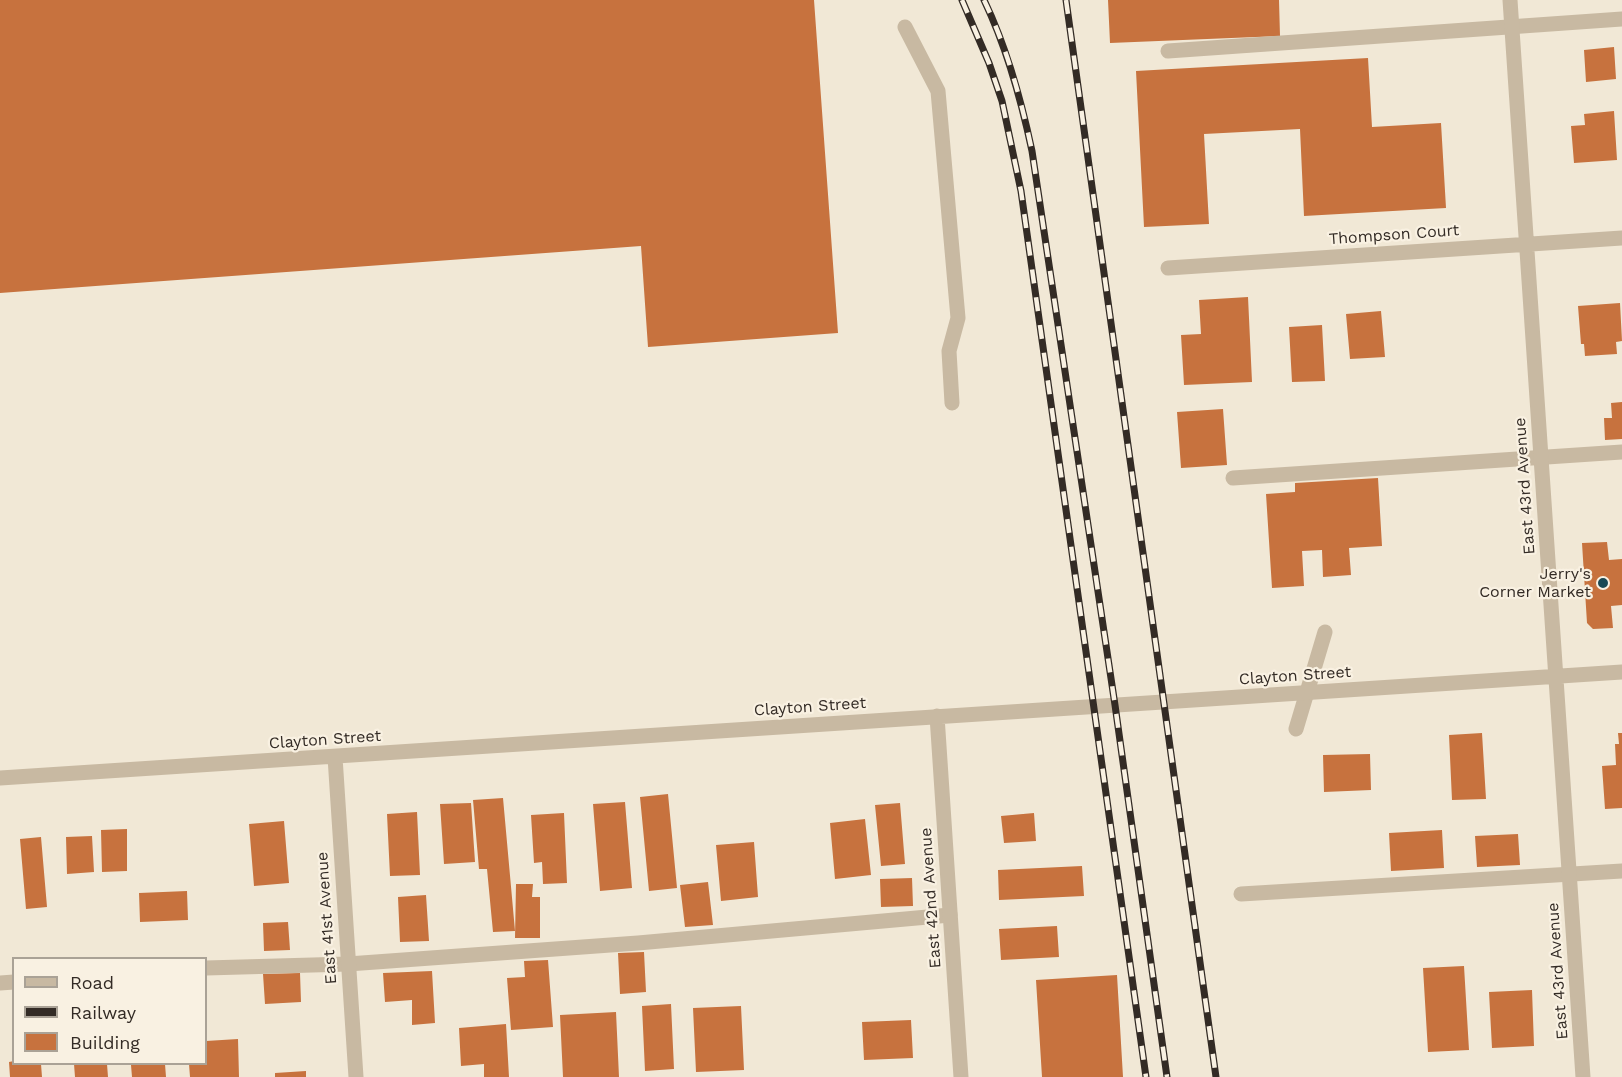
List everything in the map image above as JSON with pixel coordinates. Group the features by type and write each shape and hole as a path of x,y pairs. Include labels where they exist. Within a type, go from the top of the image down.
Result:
{"street":[{"name":"East 43rd Avenue","path":"1510,0 1583,1077"},
{"path":"1168,51 1622,19"},
{"path":"905,27 938,91 958,318 949,351 952,403"},
{"name":"Thompson Court","path":"1168,268 1622,238"},
{"path":"1233,478 1622,452"},
{"path":"1296,729 1325,632"},
{"name":"Clayton Street","path":"0,778 1622,672"},
{"name":"East 42nd Avenue","path":"937,716 962,1077"},
{"name":"East 41st Avenue","path":"334,757 356,1077"},
{"path":"1241,894 1622,871"},
{"path":"207,968 348,964 649,942 951,915"}],"building":[{"path":"0,0 814,0 838,333 648,347 641,246 0,293"},
{"path":"1108,0 1279,0 1280,36 1110,43"},
{"path":"1614,47 1616,79 1586,82 1584,50"},
{"path":"1368,58 1372,127 1441,123 1446,208 1304,216 1300,129 1204,134 1209,224 1144,227 1136,71"},
{"path":"1614,111 1617,160 1574,163 1571,126 1585,125 1584,114"},
{"path":"1248,297 1252,382 1184,385 1181,335 1201,334 1199,300"},
{"path":"1620,303 1622,341 1616,342 1617,354 1585,356 1584,344 1581,344 1578,306"},
{"path":"1381,311 1385,357 1350,359 1346,314"},
{"path":"1322,325 1325,381 1292,382 1289,327"},
{"path":"1622,402 1622,439 1605,440 1604,418 1612,418 1611,403"},
{"path":"1223,409 1227,465 1181,468 1177,412"},
{"path":"1378,478 1382,546 1349,548 1351,575 1323,577 1322,550 1302,551 1304,586 1272,588 1266,494 1295,492 1295,483"},
{"name":"Jerry's Corner Market","path":"1607,542 1609,560 1622,559 1622,605 1611,606 1613,628 1593,629 1587,623 1582,543"},
{"path":"1482,733 1486,799 1452,800 1449,735"},
{"path":"1618,733 1622,733 1622,808 1605,809 1602,766 1616,765 1615,744 1619,744"},
{"path":"1370,754 1371,790 1324,792 1323,755"},
{"path":"668,794 677,888 649,891 640,797"},
{"path":"503,798 515,931 493,932 487,869 479,869 473,800"},
{"path":"625,802 632,888 600,891 593,804"},
{"path":"471,803 475,862 444,864 440,804"},
{"path":"900,803 905,864 881,866 875,805"},
{"path":"417,812 420,875 390,876 387,814"},
{"path":"564,813 567,883 543,884 542,862 534,863 531,815"},
{"path":"1034,813 1036,841 1004,843 1001,816"},
{"path":"865,819 871,875 835,879 830,823"},
{"path":"284,821 289,883 254,886 249,824"},
{"path":"127,829 127,871 102,872 101,830"},
{"path":"1442,830 1444,868 1391,871 1389,833"},
{"path":"1518,834 1520,865 1477,867 1475,836"},
{"path":"92,836 94,872 67,874 66,837"},
{"path":"41,837 47,907 26,909 20,839"},
{"path":"754,842 758,897 721,901 716,845"},
{"path":"1082,866 1084,896 999,900 998,870"},
{"path":"912,878 913,906 881,907 880,879"},
{"path":"708,882 713,925 685,927 680,885"},
{"path":"516,884 533,884 532,897 540,897 540,938 515,938"},
{"path":"187,891 188,920 140,922 139,893"},
{"path":"426,895 429,941 400,942 398,897"},
{"path":"288,922 290,950 264,951 263,923"},
{"path":"1057,926 1059,957 1001,960 999,929"},
{"path":"644,952 646,992 620,994 618,953"},
{"path":"548,960 553,1027 511,1030 507,978 525,977 524,961"},
{"path":"1464,966 1469,1050 1428,1052 1423,968"},
{"path":"432,971 435,1023 412,1025 412,1000 385,1002 383,973"},
{"path":"300,973 301,1002 265,1004 263,974"},
{"path":"1117,975 1123,1077 1042,1077 1036,980"},
{"path":"1532,990 1534,1046 1492,1048 1489,992"},
{"path":"671,1004 674,1069 645,1071 642,1006"},
{"path":"741,1006 744,1070 696,1072 693,1008"},
{"path":"616,1012 619,1077 563,1077 560,1015"},
{"path":"911,1020 913,1058 864,1060 862,1022"},
{"path":"506,1024 509,1077 484,1077 484,1064 461,1066 459,1028"},
{"path":"238,1039 239,1077 190,1077 189,1065 207,1065 207,1041"},
{"path":"12,1061 12,1065 41,1065 42,1077 10,1077 9,1062"},
{"path":"74,1065 107,1065 108,1077 75,1077"},
{"path":"131,1065 165,1065 166,1077 132,1077"},
{"path":"306,1071 306,1077 275,1077 275,1073"}],"railway":[{"path":"962,0 989,63 1002,101 1021,191 1146,1077"},
{"path":"984,0 1000,37 1012,74 1032,151 1115,705 1167,1077"},
{"path":"1066,0 1216,1077"}],"place":[{"name":"Jerry's Corner Market","path":"1603,583"}]}
